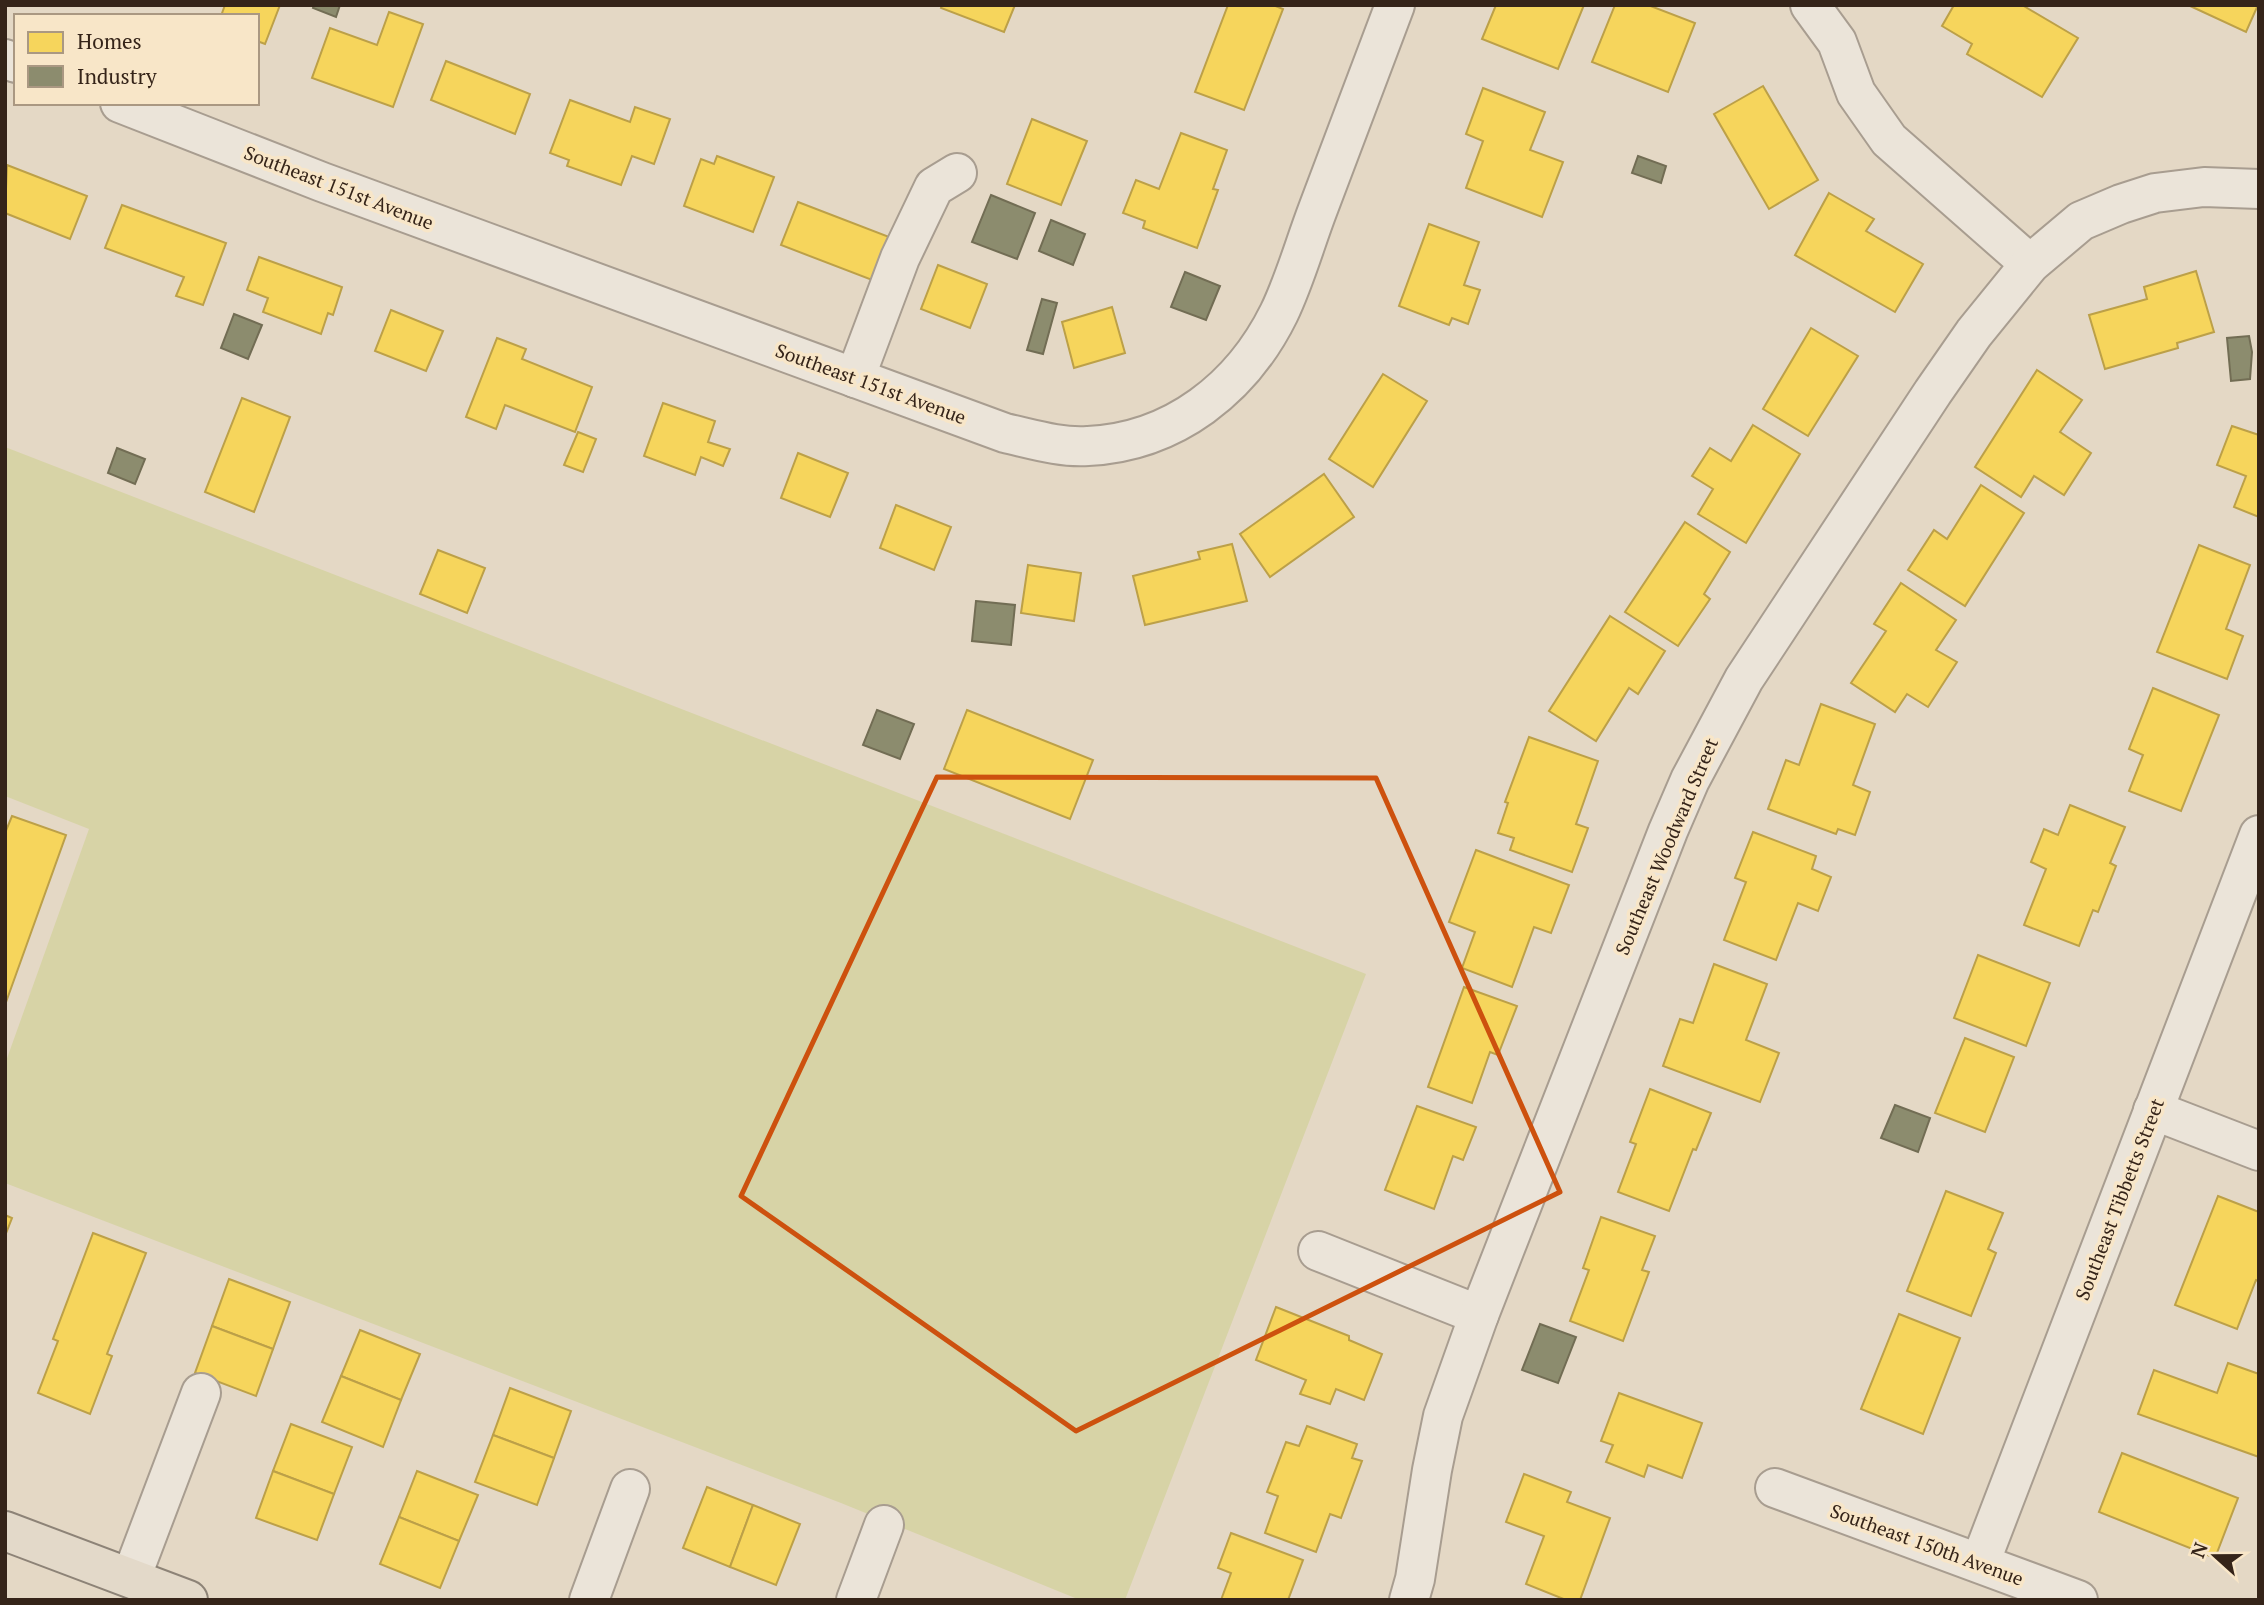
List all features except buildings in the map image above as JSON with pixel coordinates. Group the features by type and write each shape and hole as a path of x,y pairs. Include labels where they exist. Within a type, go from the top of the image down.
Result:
{"main road":[{"path":"5,1531 188,1600"}],"street":[{"name":"Southeast 151st Avenue","path":"125,105 322,182 1005,433 1046,443 1087,447 1128,441 1164,430 1200,408 1247,366 1279,313 1395,5"},
{"path":"1810,5 1837,42 1856,93 1889,140 2030,264"},
{"path":"855,378 900,258 934,187 957,173"},
{"name":"Southeast Woodward Street","path":"1409,1600 1443,1416 1479,1315 1668,831 1716,727 1744,679 1933,392 1974,333 2030,264 2081,221 2155,193 2204,187 2259,189"},
{"name":"Southeast Tibbetts Street","path":"1980,1563 2259,835"},
{"path":"2153,1110 2259,1151"},
{"path":"1318,1251 1479,1315"},
{"path":"131,1578 201,1393"},
{"name":"Southeast 150th Avenue","path":"1775,1488 2078,1600"},
{"path":"589,1600 630,1489"},
{"path":"856,1600 884,1525"}],"highlighted area":[{"path":"937,777 1376,778 1560,1192 1076,1431 741,1196"}],"shaded area":[{"path":"5,447 1366,974 1125,1600 1080,1600 841,1503 5,1183 5,1064 89,829 5,796"}]}
